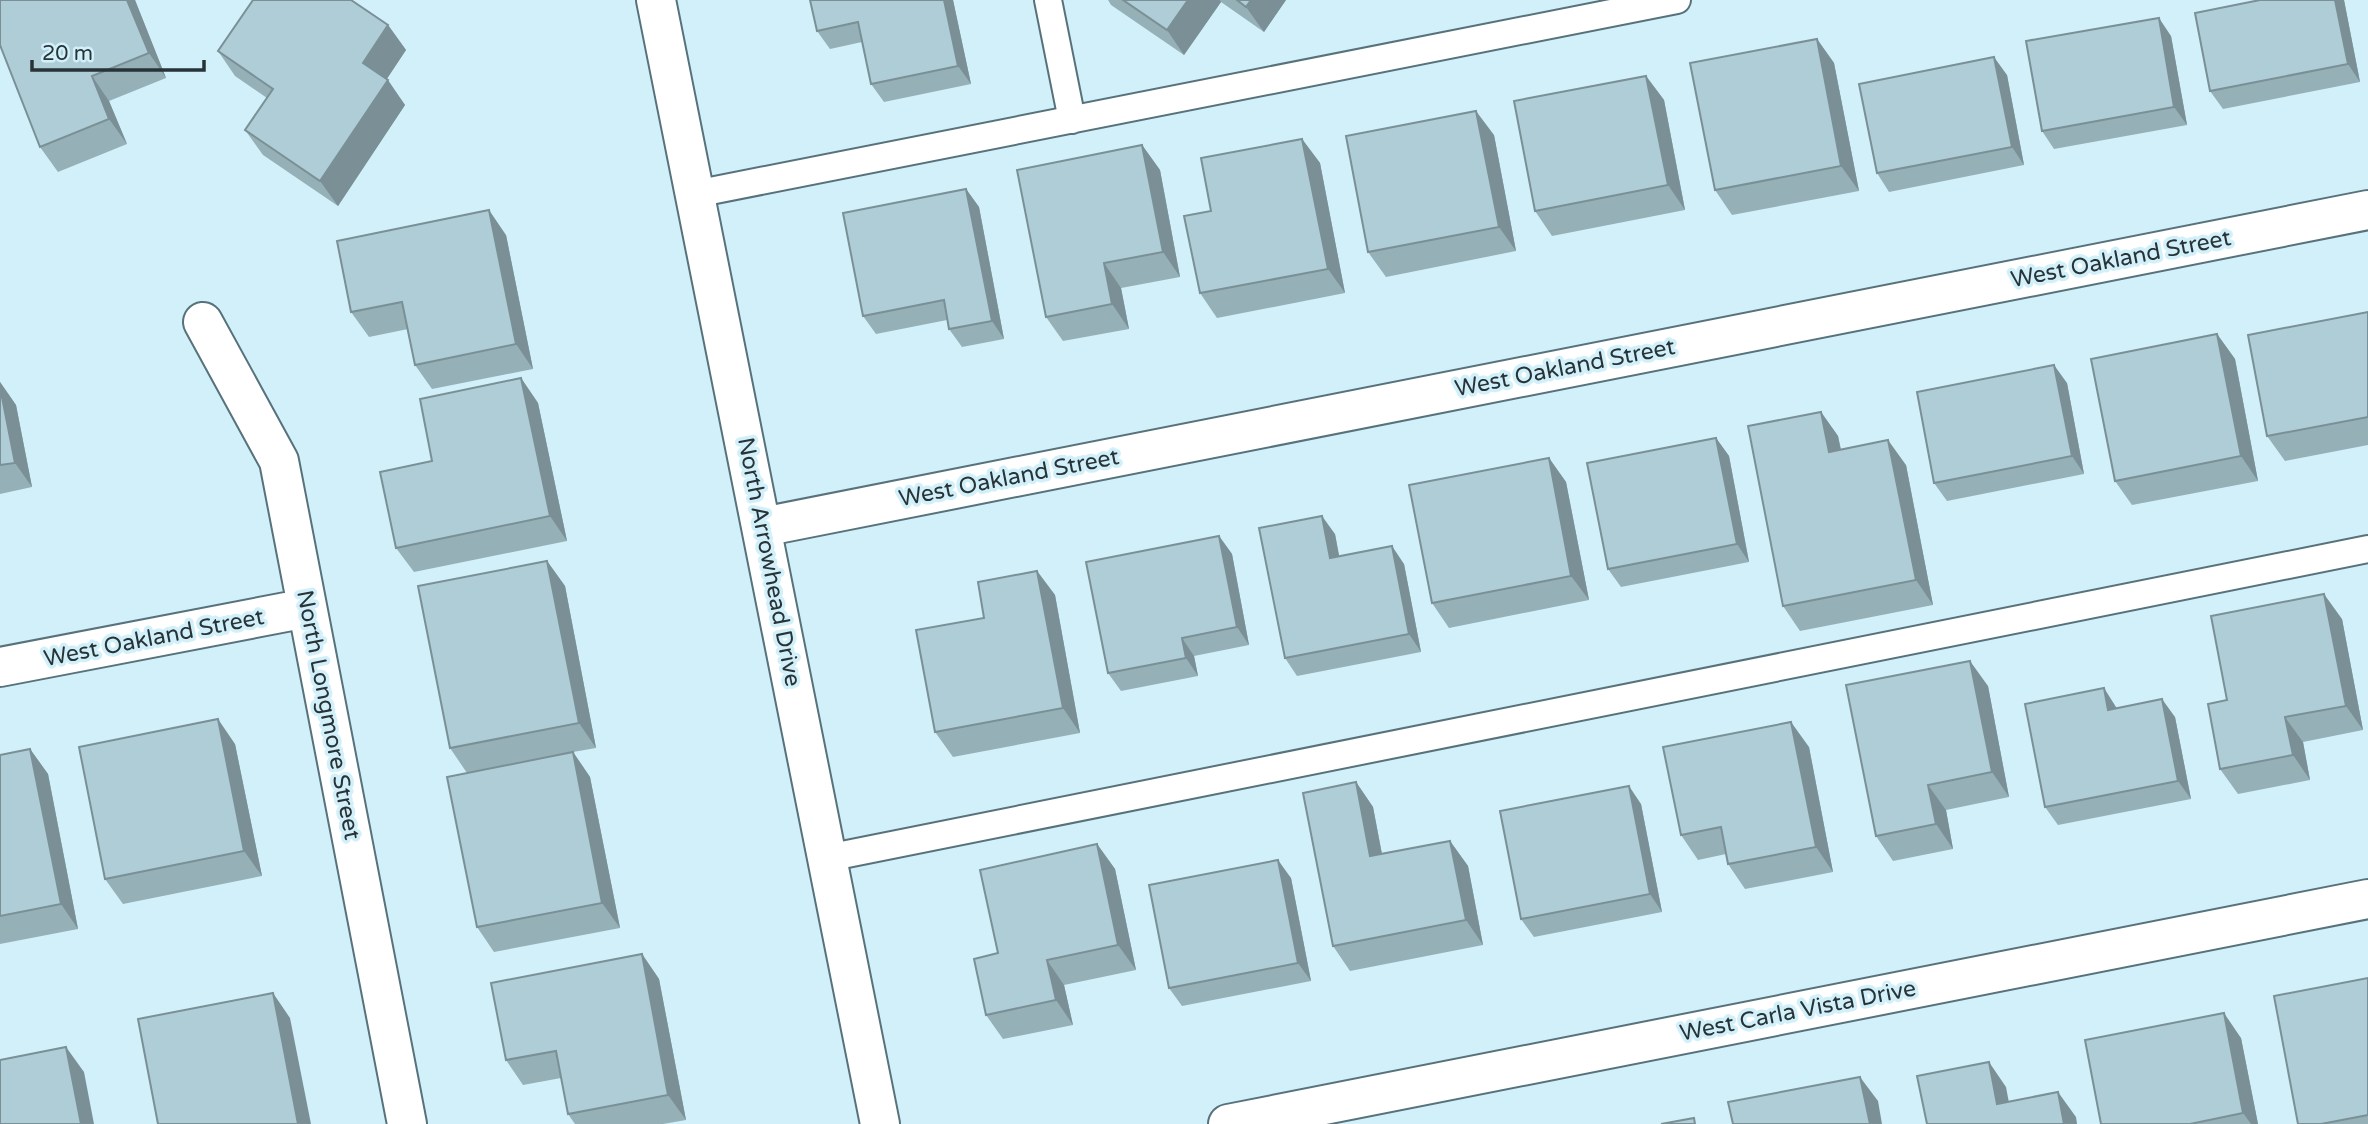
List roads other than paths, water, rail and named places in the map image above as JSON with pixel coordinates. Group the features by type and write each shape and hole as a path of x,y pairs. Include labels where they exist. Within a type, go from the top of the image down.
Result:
{"street":[{"name":"North Arrowhead Drive","path":"656,0 880,1124"},
{"name":"West Oakland Street","path":"762,527 2368,210"},
{"name":"North Longmore Street","path":"203,322 279,461 407,1124"},
{"name":"West Oakland Street","path":"0,667 307,608"},
{"name":"West Carla Vista Drive","path":"1228,1124 2368,899"}],"lane":[{"path":"1048,0 1072,120"},
{"path":"695,194 1677,0"},
{"path":"827,858 2368,548"}]}
